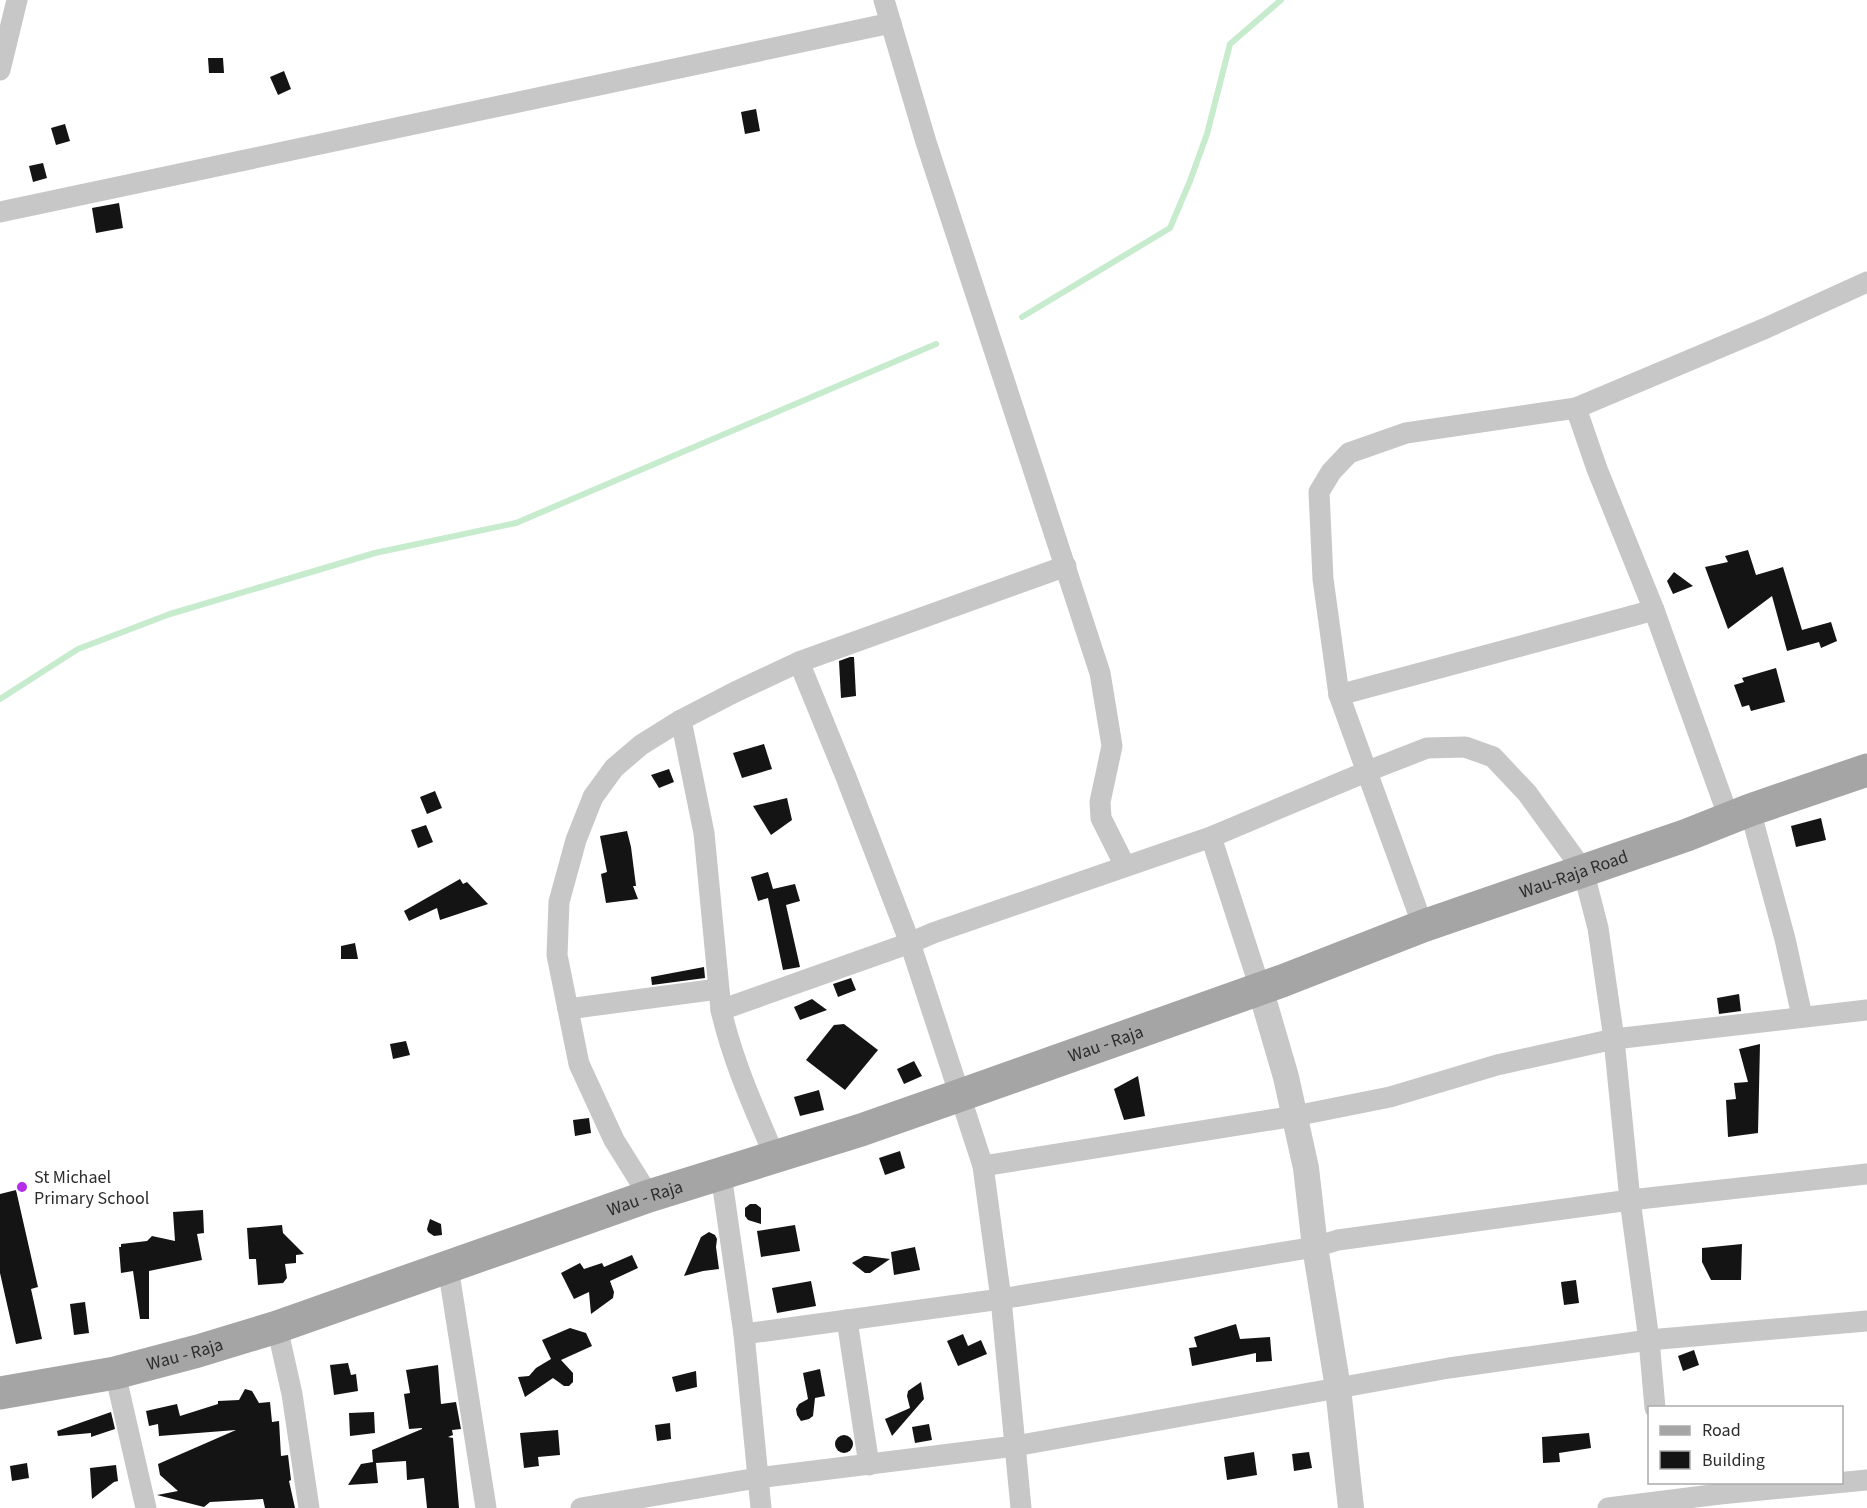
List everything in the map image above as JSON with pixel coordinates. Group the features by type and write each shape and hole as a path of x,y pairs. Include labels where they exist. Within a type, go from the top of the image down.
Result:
{"main road":[{"name":"Wau-Raja Road","path":"1271,984 1424,926 1867,770"},
{"name":"Wau - Raja","path":"0,1393 115,1373 277,1327 649,1196 861,1130 1271,984"}],"street":[{"path":"0,70 17,0"},
{"path":"884,0 926,142 1101,673 1112,746 1100,802 1101,818 1125,866"},
{"path":"0,212 891,23"},
{"path":"1424,926 1339,695 1323,579 1319,492 1331,472 1349,453 1407,433 1576,408 1766,328 1867,282"},
{"path":"1576,408 1597,469 1739,814 1785,939 1802,1016"},
{"path":"649,1196 615,1140 579,1064 557,955 559,902 576,840 593,797 614,768 641,745 681,720 799,662 1066,566"},
{"path":"1339,695 1654,610"},
{"path":"799,662 846,777 909,943 982,1166 1001,1299 1021,1508"},
{"path":"681,720 704,833 718,989 728,1038 744,1087 775,1156"},
{"path":"722,1010 933,933 1211,837 1427,748 1464,747 1493,757 1527,793 1583,870 1598,928 1614,1039 1630,1200 1649,1340 1655,1406"},
{"path":"1211,837 1271,984 1280,1054 1306,1168 1315,1247 1338,1388 1351,1508"},
{"path":"568,1009 718,989"},
{"path":"982,1166 1295,1116 1390,1097 1497,1065 1614,1039 1867,1010"},
{"path":"722,1174 744,1334 761,1508"},
{"path":"744,1334 1001,1299 1315,1247 1338,1240 1630,1200 1867,1174"},
{"path":"448,1267 486,1508"},
{"path":"847,1320 869,1465"},
{"path":"580,1508 757,1478 1015,1446 1449,1368 1649,1340 1867,1321"},
{"path":"277,1327 292,1394 309,1508"},
{"path":"115,1373 146,1508"},
{"path":"1843,1482 1867,1480"},
{"path":"1608,1508 1667,1497 1820,1484"}],"building":[{"path":"208,58 223,58 224,73 209,73"},
{"path":"284,71 291,89 278,95 270,77"},
{"path":"756,109 760,131 745,134 741,112"},
{"path":"65,124 70,141 56,145 51,128"},
{"path":"43,163 47,178 33,182 29,166"},
{"path":"119,203 123,228 96,233 92,208"},
{"path":"1748,550 1756,575 1783,567 1802,630 1831,622 1837,641 1821,648 1819,642 1787,651 1772,596 1728,629 1705,567 1728,562 1725,556"},
{"path":"1674,572 1693,586 1673,594 1667,581"},
{"path":"854,657 856,696 841,698 839,661"},
{"path":"1776,668 1785,702 1751,711 1749,705 1742,707 1734,685 1744,682 1742,678"},
{"path":"764,744 772,769 742,778 733,753"},
{"path":"669,769 674,782 659,788 651,775"},
{"path":"435,791 442,808 427,814 420,797"},
{"path":"787,798 792,820 771,835 753,806"},
{"path":"1821,818 1826,840 1796,847 1791,826"},
{"path":"426,825 433,842 418,848 411,830"},
{"path":"627,831 636,886 633,886 638,899 606,903 601,874 607,872 600,836"},
{"path":"768,872 773,889 795,884 800,901 786,905 800,967 783,970 768,898 758,901 751,877"},
{"path":"460,879 463,884 467,882 488,904 440,920 437,908 409,921 404,911"},
{"path":"355,943 358,959 341,959 341,946"},
{"path":"704,967 705,978 652,985 651,977"},
{"path":"851,978 856,990 838,997 833,984"},
{"path":"1739,994 1741,1011 1719,1014 1717,998"},
{"path":"812,999 827,1010 800,1020 794,1007"},
{"path":"844,1024 878,1050 845,1090 806,1060 834,1025"},
{"path":"406,1041 410,1055 393,1059 390,1044"},
{"path":"1760,1044 1758,1133 1728,1137 1726,1100 1736,1099 1734,1083 1748,1082 1739,1049"},
{"path":"914,1061 922,1076 904,1084 897,1069"},
{"path":"1138,1076 1145,1116 1124,1120 1114,1089"},
{"path":"819,1090 824,1110 800,1116 794,1097"},
{"path":"589,1118 591,1133 575,1136 573,1120"},
{"path":"900,1151 905,1168 885,1175 879,1158"},
{"path":"16,1190 38,1287 31,1289 42,1339 16,1344 0,1273 0,1194"},
{"path":"750,1204 756,1204 761,1208 761,1224 748,1220 745,1216 745,1208"},
{"path":"203,1210 204,1233 197,1234 202,1260 149,1271 149,1319 140,1319 133,1271 121,1273 119,1247 121,1244 147,1241 152,1236 175,1241 173,1212"},
{"path":"430,1219 441,1224 442,1235 434,1236 428,1232"},
{"path":"282,1225 283,1233 304,1254 296,1255 296,1263 285,1264 287,1278 283,1283 258,1285 256,1259 249,1259 247,1228"},
{"path":"795,1225 800,1251 761,1257 757,1231"},
{"path":"709,1232 717,1239 719,1269 684,1276 701,1237"},
{"path":"1742,1244 1741,1280 1711,1280 1702,1262 1702,1248"},
{"path":"915,1247 920,1270 894,1275 891,1252"},
{"path":"632,1255 638,1268 610,1281 614,1292 613,1298 591,1314 589,1292 574,1299 561,1273 580,1263 584,1269 602,1263 604,1267"},
{"path":"864,1256 890,1259 870,1273 865,1273 852,1263"},
{"path":"1576,1280 1579,1303 1564,1305 1561,1282"},
{"path":"811,1281 816,1306 777,1313 772,1288"},
{"path":"85,1302 89,1333 74,1335 70,1304"},
{"path":"1236,1324 1240,1339 1270,1337 1272,1361 1256,1362 1256,1353 1192,1366 1189,1348 1197,1347 1194,1337"},
{"path":"570,1328 586,1333 592,1346 561,1360 573,1373 573,1382 569,1386 564,1386 553,1378 525,1397 518,1377 529,1376 536,1368 551,1359 542,1340"},
{"path":"963,1334 968,1346 981,1340 987,1354 958,1366 947,1341"},
{"path":"1694,1350 1699,1365 1683,1371 1678,1356"},
{"path":"348,1363 351,1375 356,1374 358,1391 334,1395 330,1365"},
{"path":"438,1365 441,1404 456,1402 461,1429 452,1430 453,1435 448,1437 453,1438 459,1508 427,1508 424,1478 407,1480 406,1461 376,1463 378,1483 348,1485 361,1464 373,1462 372,1450 422,1429 409,1429 404,1394 410,1393 406,1370"},
{"path":"820,1369 825,1396 815,1398 813,1416 801,1421 796,1409 799,1404 808,1399 803,1373"},
{"path":"696,1371 697,1387 676,1392 672,1377"},
{"path":"921,1382 924,1399 892,1436 885,1419 910,1408 908,1391"},
{"path":"245,1389 252,1391 259,1403 270,1402 272,1422 279,1421 281,1456 288,1455 291,1480 289,1481 295,1508 265,1508 263,1499 210,1502 204,1507 157,1495 178,1491 160,1475 158,1464 236,1430 159,1436 158,1424 149,1426 146,1411 177,1404 180,1416 218,1404 218,1401 239,1400"},
{"path":"111,1412 115,1429 91,1437 91,1433 58,1436 57,1431"},
{"path":"374,1412 375,1433 350,1436 349,1413"},
{"path":"670,1423 671,1439 657,1441 655,1425"},
{"path":"929,1424 932,1440 915,1443 912,1427"},
{"path":"558,1430 560,1455 538,1457 539,1466 524,1468 520,1433"},
{"path":"1589,1433 1591,1448 1559,1453 1560,1462 1543,1463 1542,1437"},
{"path":"844,1435 850,1438 853,1444 850,1450 844,1453 838,1450 835,1444 838,1438"},
{"path":"1254,1452 1257,1475 1227,1480 1224,1457"},
{"path":"1309,1452 1312,1468 1294,1471 1292,1454"},
{"path":"27,1463 29,1478 12,1481 10,1466"},
{"path":"116,1465 118,1481 92,1499 90,1468"}],"waterway":[{"path":"1022,317 1170,228 1207,134 1230,44 1281,0"},
{"path":"0,699 78,649 170,614 375,553 516,523 936,344"}],"place":[{"name":"St Michael Primary School","path":"22,1187"}]}
